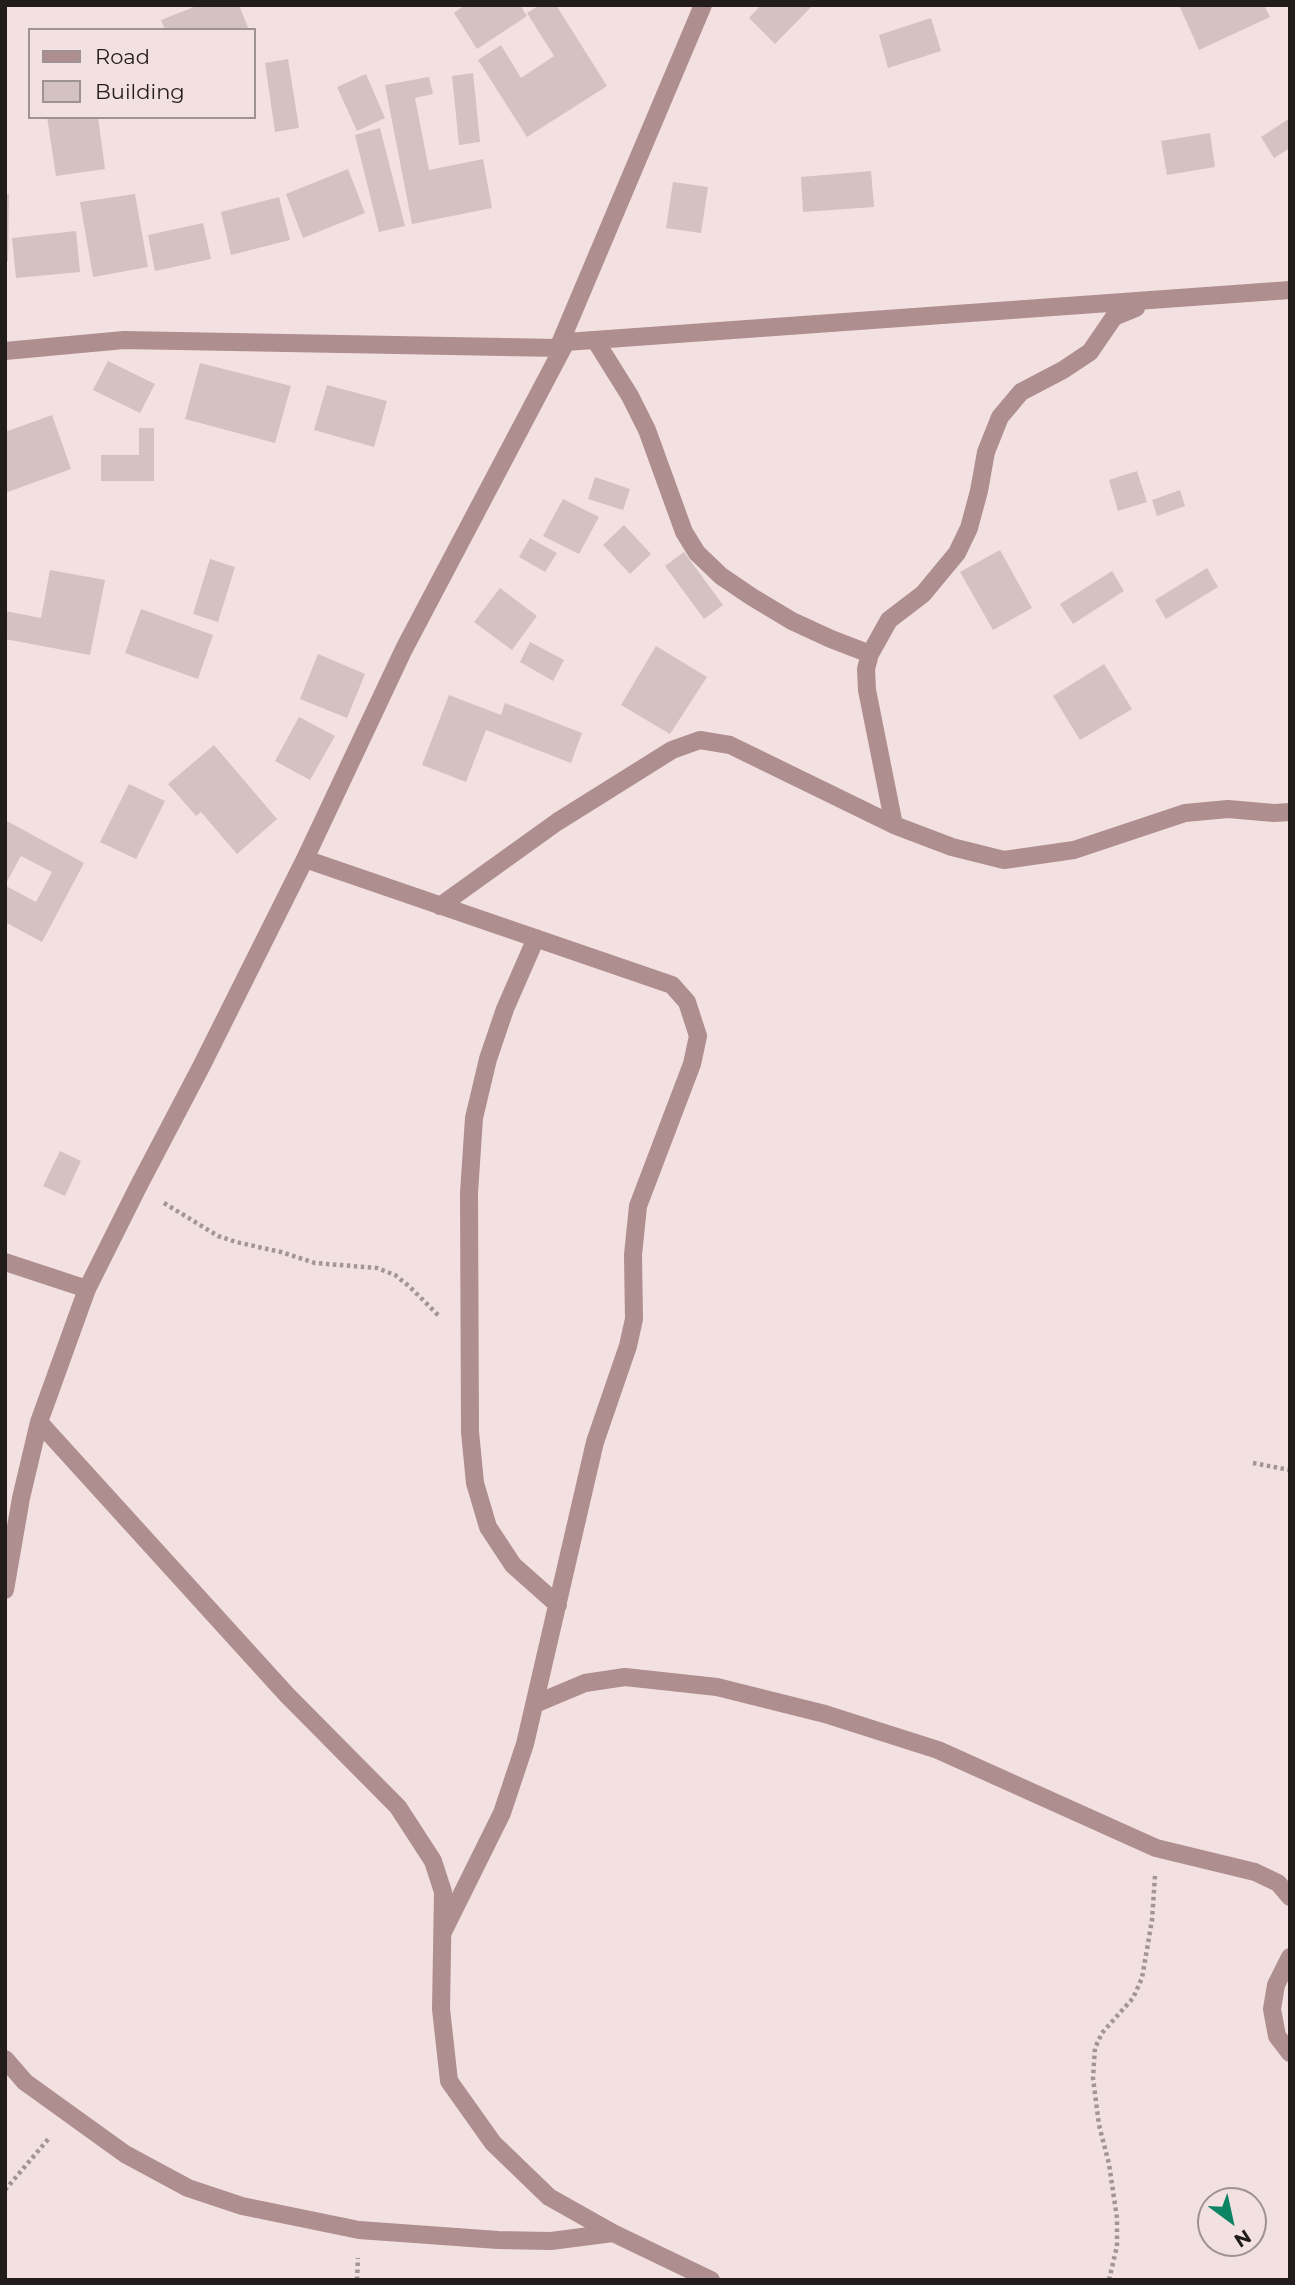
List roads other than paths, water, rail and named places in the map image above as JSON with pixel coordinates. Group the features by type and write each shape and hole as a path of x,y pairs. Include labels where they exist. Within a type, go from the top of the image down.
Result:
{"street":[{"path":"5,1590 39,1423 87,1289 305,859 404,649 562,345 698,9"},
{"path":"5,351 124,340 562,345 595,340 1290,290"},
{"path":"894,825 867,690 866,669 870,654 889,620 923,594 957,553 969,528 986,452 1000,416 1021,392 1090,352 1114,317 1152,301"},
{"path":"595,340 631,397 647,430 684,532 697,553 721,576 792,621 870,654"},
{"path":"440,906 557,822 672,750 700,740 730,744 894,825 952,847 1004,860 1074,850 1185,813 1228,809 1290,812"},
{"path":"305,859 673,985 687,1002 698,1036 692,1063 638,1206 633,1255 634,1319 628,1346 595,1442 535,1704 516,1773 502,1813 443,1932"},
{"path":"536,938 505,1009 488,1059 474,1118 469,1192 470,1432 475,1483 488,1527 513,1565 558,1605"},
{"path":"5,1262 87,1289"},
{"path":"39,1423 287,1695 398,1807 433,1861 443,1892 441,2009 449,2081 493,2143 548,2197 613,2233 711,2280"},
{"path":"535,1704 585,1683 625,1677 717,1687 825,1714 938,1750 1156,1848 1255,1872 1278,1883 1290,1897"},
{"path":"1290,1957 1276,1985 1272,2009 1277,2036 1290,2053"},
{"path":"5,2059 25,2082 125,2154 178,2182 243,2206 359,2230 551,2241 613,2233"}]}
